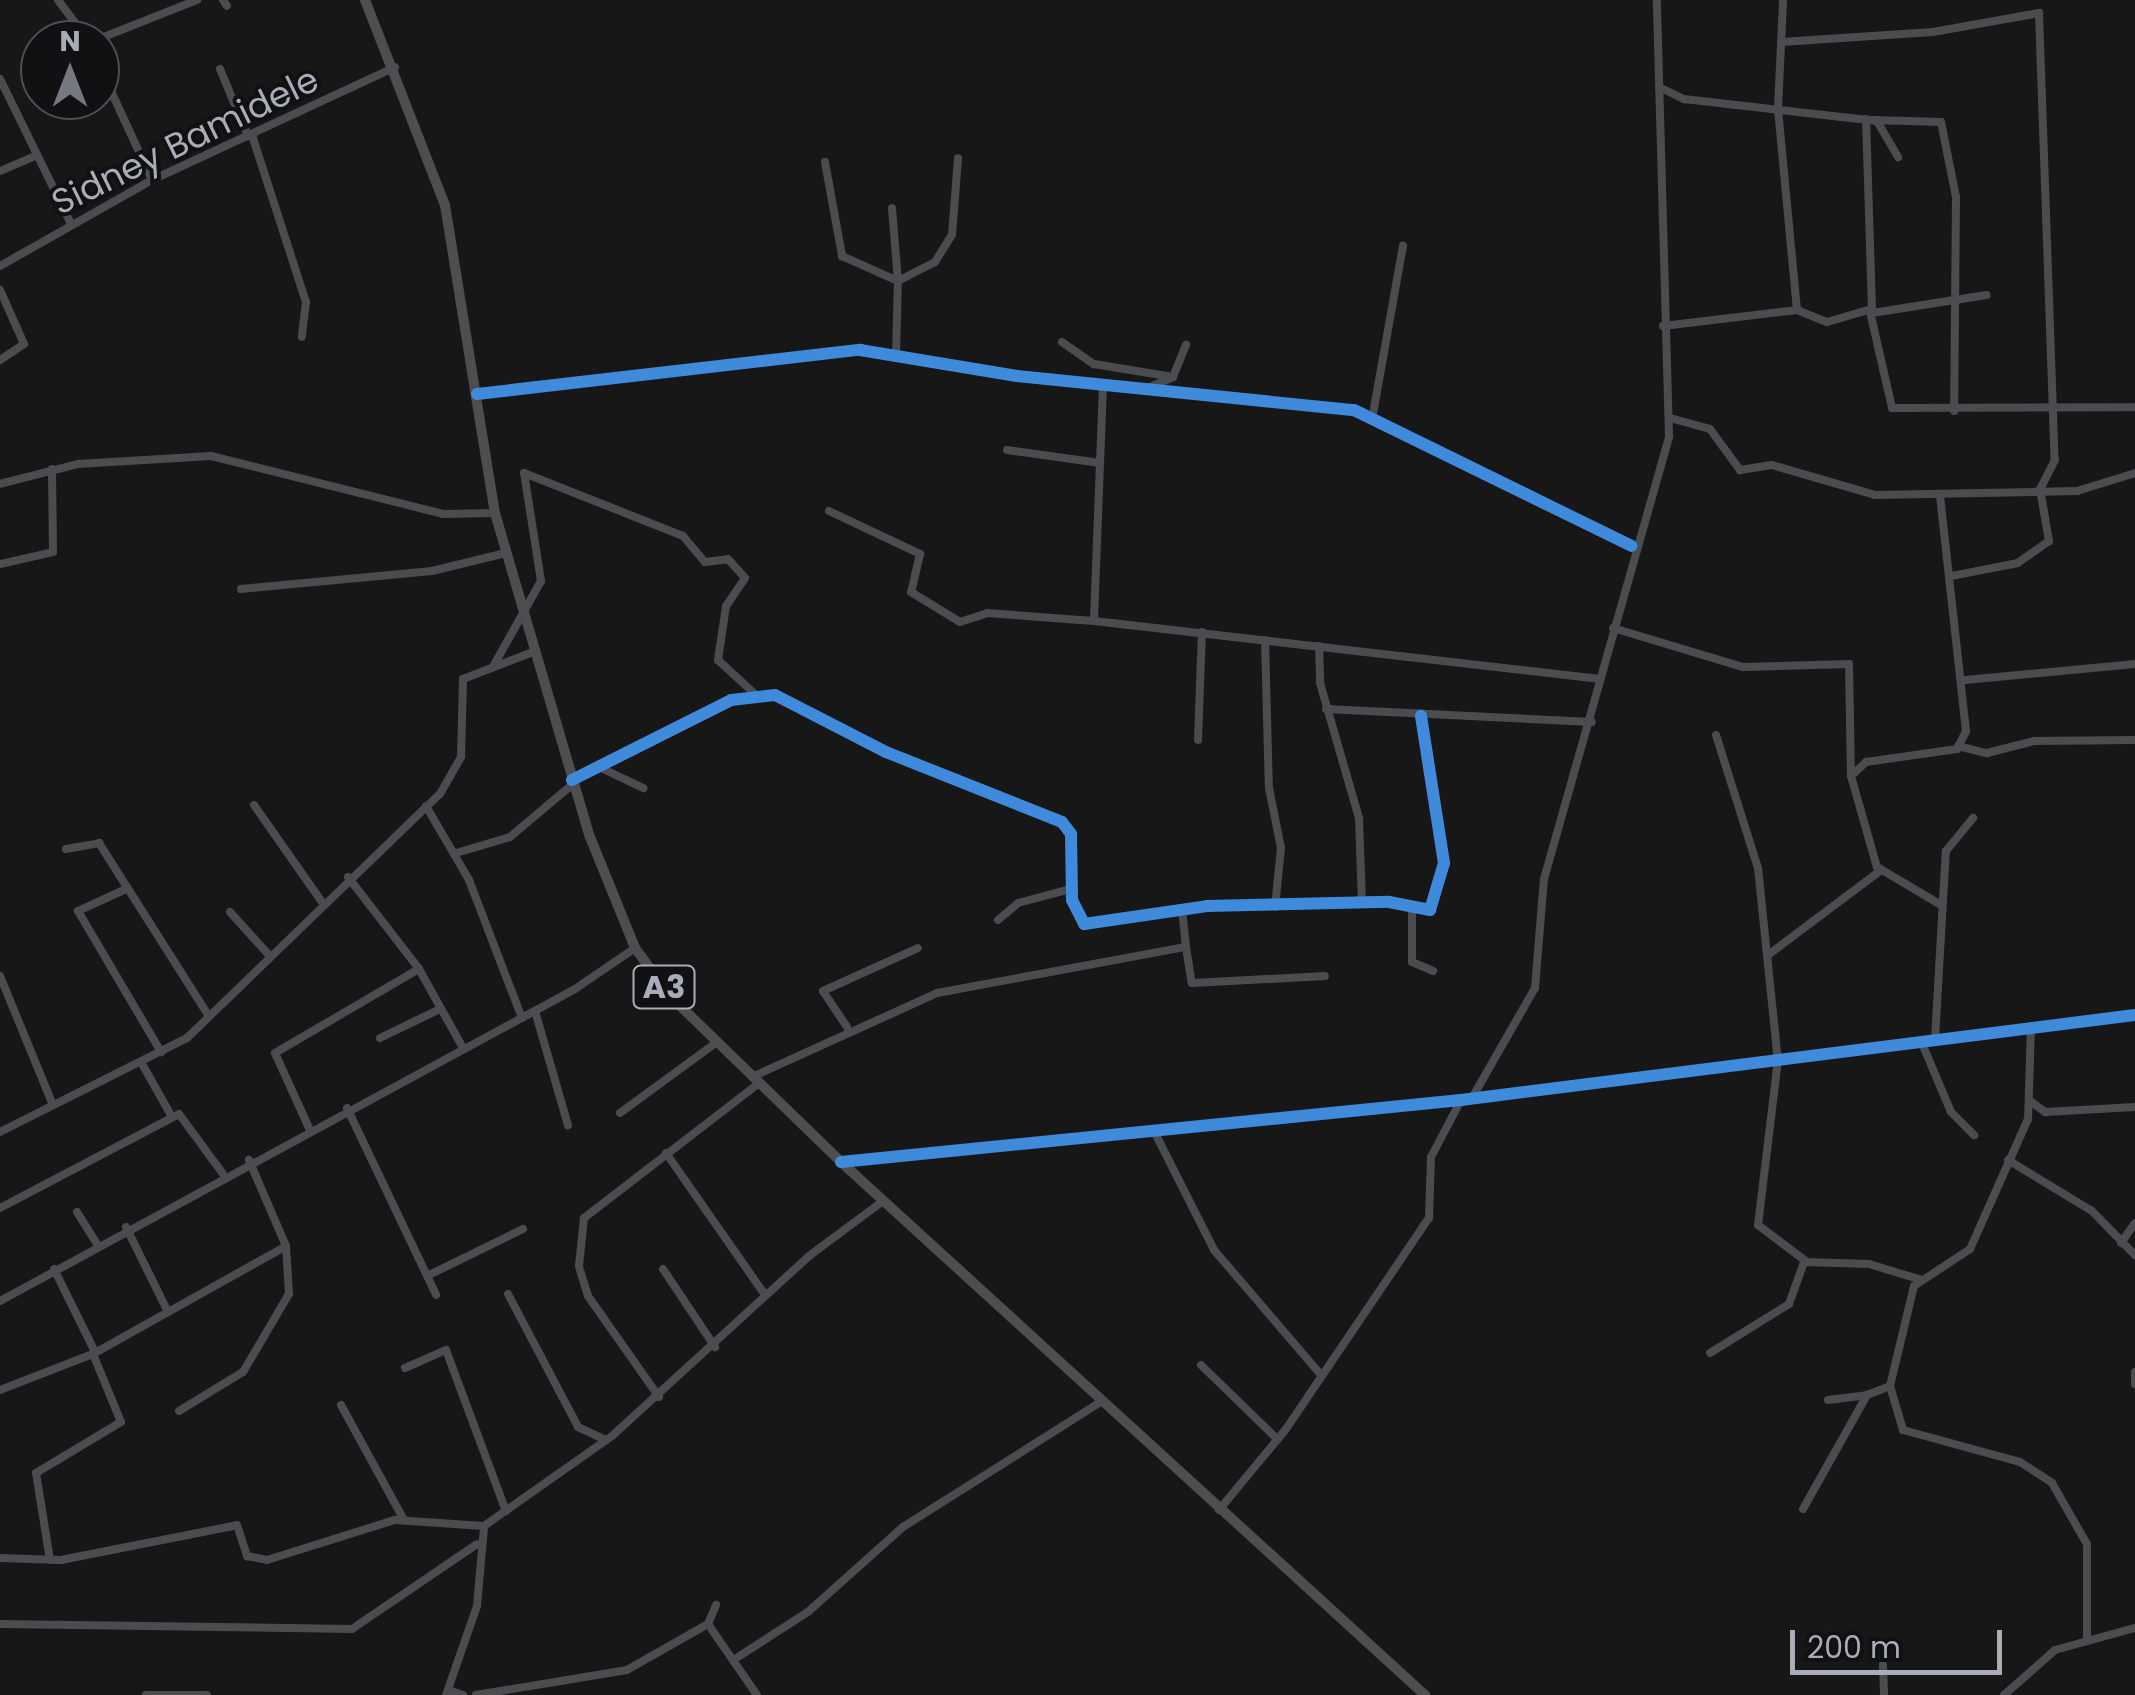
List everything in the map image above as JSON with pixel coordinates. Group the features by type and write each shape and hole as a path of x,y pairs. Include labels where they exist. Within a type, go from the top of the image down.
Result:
{"highway":[{"name":"A3","path":"364,0 395,67 460,259 495,513 573,782 635,948 717,1042 840,1162 1424,1695"}],"street":[{"path":"120,30 197,0"},
{"path":"1472,1098 1535,988 1544,880 1592,722 1632,546 1670,418 1663,326 1669,218 1657,0"},
{"path":"1783,0 1778,108 1788,141 1797,310"},
{"path":"1781,42 1933,32 2039,12 2053,410 2053,472 2040,489 2043,549 1952,576"},
{"name":"Sidney Bamidele","path":"0,266 152,180 395,67"},
{"path":"220,69 250,136 306,302 302,338"},
{"path":"0,80 71,224"},
{"path":"1659,87 1669,94 1869,120 1941,122 1956,197 1952,299 1954,411"},
{"path":"1660,101 1669,94"},
{"path":"120,110 152,180"},
{"path":"1869,120 1888,129 1898,157"},
{"path":"1869,120 1872,312 1892,408 1954,411 2135,407"},
{"path":"0,171 35,156"},
{"path":"898,281 935,262 952,235 958,158"},
{"path":"825,162 842,256 898,281"},
{"path":"892,208 898,281 896,356"},
{"path":"1372,414 1403,246"},
{"path":"0,290 24,344 0,360"},
{"path":"1663,326 1797,310 1827,322 1986,295"},
{"path":"1062,342 1094,364 1174,377"},
{"path":"1146,389 1174,377 1186,344"},
{"path":"477,394 719,372 838,350 1103,385 1372,414 1632,546"},
{"path":"1094,620 1103,385"},
{"path":"1670,418 1710,430 1740,470 1772,465 1875,495 2078,491 2135,474"},
{"path":"1006,450 1100,463"},
{"path":"0,484 52,468 212,456 443,514 495,513"},
{"path":"0,564 53,552 52,468"},
{"path":"494,665 524,620 541,581 524,474 683,536 706,562 728,559 745,578 726,606 718,660 755,694 1042,808 1071,834 1071,889 1084,924 1182,908 1362,903 1417,911 1435,906 1444,864 1421,716"},
{"path":"1940,494 1965,680 1958,746"},
{"path":"829,512 920,554 911,592 960,622 987,613 1094,620 1601,679"},
{"path":"241,589 432,571 506,552"},
{"path":"1613,628 1743,667 1848,664 1851,776 1880,871 1941,905"},
{"path":"1198,740 1202,632"},
{"path":"1265,640 1268,788 1281,848 1275,907"},
{"path":"1320,646 1326,709 1360,818 1362,903"},
{"path":"0,1132 161,1052 208,1016 268,954 426,806 461,757 461,682 533,652"},
{"path":"1965,680 2135,664"},
{"path":"456,853 510,837 573,782 755,694"},
{"path":"1326,709 1592,722"},
{"path":"1716,735 1758,868 1778,1060 1758,1225 1807,1262"},
{"path":"1851,776 1866,762 1958,746 1987,753 2034,741 2135,740"},
{"path":"601,768 643,788"},
{"path":"254,805 322,902"},
{"path":"426,806 456,853 522,1018"},
{"path":"1935,1039 1941,905 1949,839 1972,818"},
{"path":"66,849 98,843 208,1016"},
{"path":"1768,955 1880,871"},
{"path":"348,877 419,969 463,1048"},
{"path":"998,920 1018,903 1071,889"},
{"path":"126,890 78,911 161,1052"},
{"path":"1182,908 1192,983 1325,976"},
{"path":"1417,911 1412,962 1432,971"},
{"path":"230,912 268,954"},
{"path":"658,1397 588,1296 578,1248 584,1218 756,1080 846,1028 937,993 1186,947"},
{"path":"0,1301 223,1174 535,1011 635,948"},
{"path":"846,1028 822,990 918,948"},
{"path":"309,1128 275,1053 419,969"},
{"path":"0,976 53,1105"},
{"path":"380,1038 440,1009"},
{"path":"535,1011 568,1125"},
{"path":"840,1162 1461,1100 2135,1015"},
{"path":"2031,1026 2030,1101 2008,1160 1970,1249 1922,1280 1890,1386 1902,1430 2020,1462 2052,1483 2087,1544 2087,1638"},
{"path":"1921,1040 1951,1112 1974,1135"},
{"path":"620,1113 717,1042"},
{"path":"141,1062 172,1117 223,1174"},
{"path":"1219,1510 1278,1440 1428,1218 1430,1157 1461,1100"},
{"path":"2030,1101 2045,1112 2135,1107"},
{"path":"347,1108 436,1296"},
{"path":"0,1208 172,1117"},
{"path":"1152,1129 1214,1250 1320,1375"},
{"path":"666,1153 764,1295"},
{"path":"179,1411 229,1385 264,1340 289,1294 286,1246 250,1160"},
{"path":"2008,1160 2092,1211 2135,1255"},
{"path":"463,1695 447,1692 477,1606 477,1544 484,1526 606,1440 715,1346 764,1295 884,1201"},
{"path":"77,1212 97,1244"},
{"path":"2122,1243 2135,1223"},
{"path":"126,1227 168,1312"},
{"path":"427,1276 523,1229"},
{"path":"0,1390 94,1353 286,1246"},
{"path":"1710,1353 1789,1304 1796,1267 1807,1262 1869,1264 1922,1280"},
{"path":"50,1560 36,1473 121,1422 54,1269"},
{"path":"663,1269 715,1346"},
{"path":"508,1294 578,1427 606,1440"},
{"path":"405,1368 446,1350 506,1512"},
{"path":"1200,1366 1278,1440"},
{"path":"2135,1372 2135,1384"},
{"path":"1828,1400 1867,1395 1890,1386"},
{"path":"1804,1509 1867,1395"},
{"path":"738,1657 809,1610 903,1527 1100,1402"},
{"path":"341,1406 404,1520"},
{"path":"0,1558 50,1560 238,1526 248,1556 267,1560 404,1520 484,1526"},
{"path":"0,1624 352,1629 477,1544"},
{"path":"476,1695 627,1670 708,1624 716,1604"},
{"path":"708,1624 738,1657 757,1695"},
{"path":"2004,1695 2055,1650 2087,1638 2135,1628"},
{"path":"1883,1666 1884,1695"},
{"path":"146,1695 206,1695"}],"cycle path":[{"path":"477,394 860,350 1017,376 1354,410 1632,546"},
{"path":"572,780 731,700 775,695 886,752 1062,822 1071,834 1072,900 1084,924 1207,906 1389,902 1430,910 1444,863 1421,716"},
{"path":"841,1162 1461,1100 2135,1015"}]}
